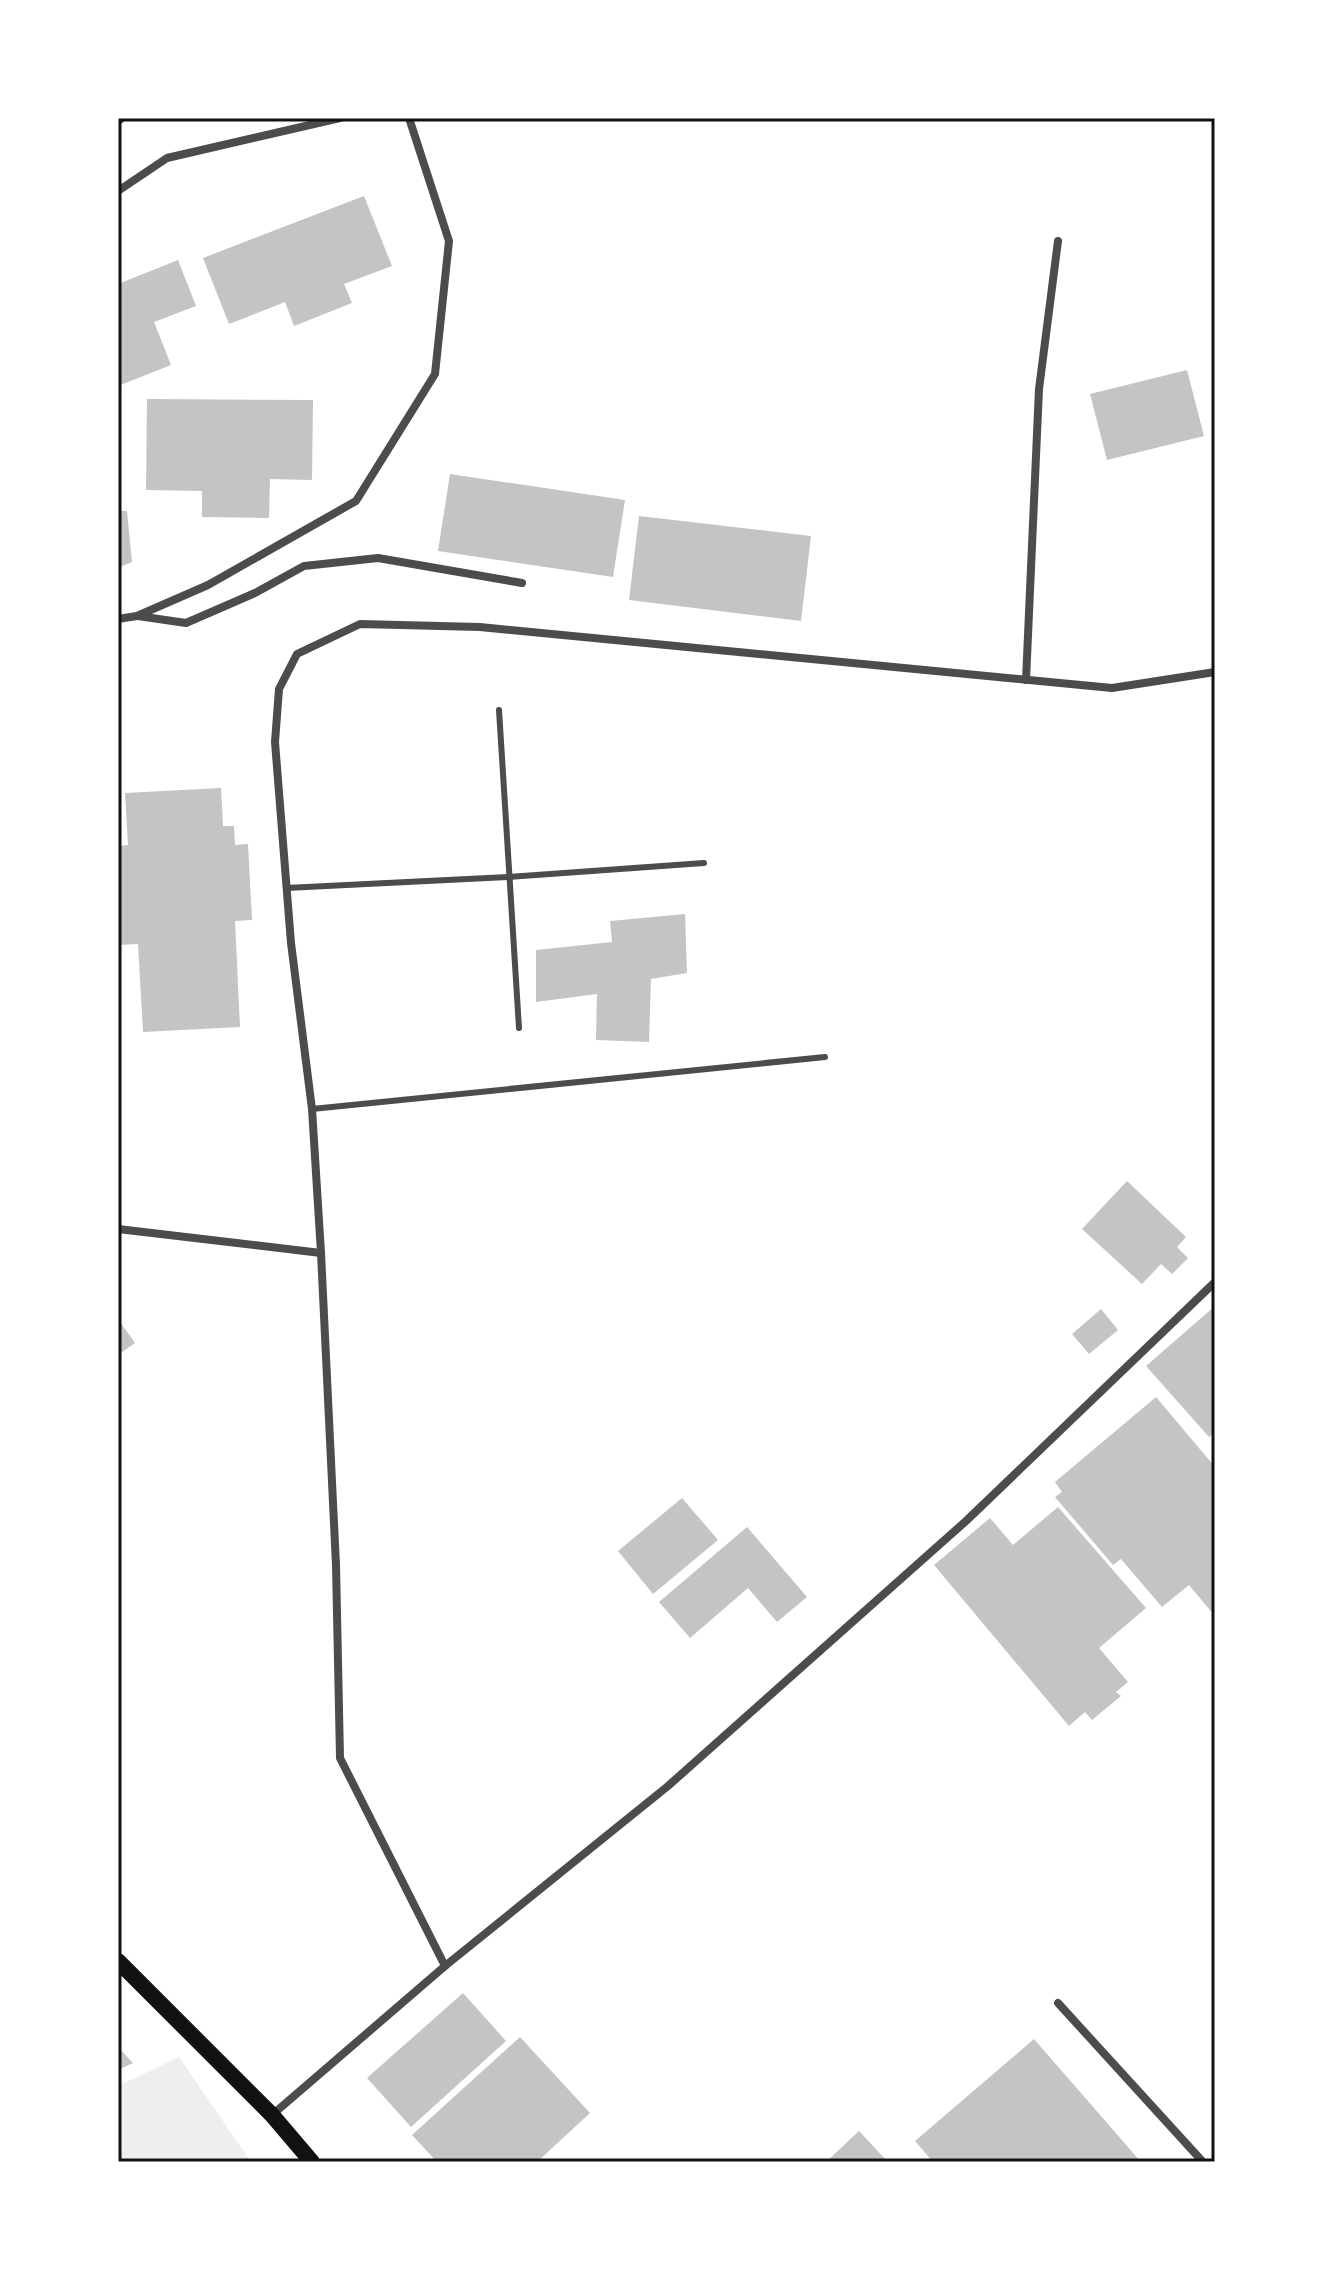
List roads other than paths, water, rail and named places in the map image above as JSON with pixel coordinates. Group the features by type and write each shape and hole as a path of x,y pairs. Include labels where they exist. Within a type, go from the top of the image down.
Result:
{"main road":[{"path":"118,1961 272,2115 312,2162"}],"street":[{"path":"118,191 167,158 340,118"},
{"path":"118,619 137,616 208,585 356,501 435,374 449,241 409,118"},
{"path":"1026,680 1039,389 1058,241"},
{"path":"137,616 186,623 255,593 304,566 378,558 522,583"},
{"path":"445,1966 340,1758 336,1565 312,1109 286,888 275,742 279,689 297,654 360,624 480,627 1112,688 1215,672"},
{"path":"118,1229 321,1253"},
{"path":"272,2115 445,1966 668,1786 954,1532 1215,1282"},
{"path":"1058,2003 1203,2162"}],"lane":[{"path":"499,710 519,1028"},
{"path":"286,888 704,863"},
{"path":"312,1109 825,1057"}]}
